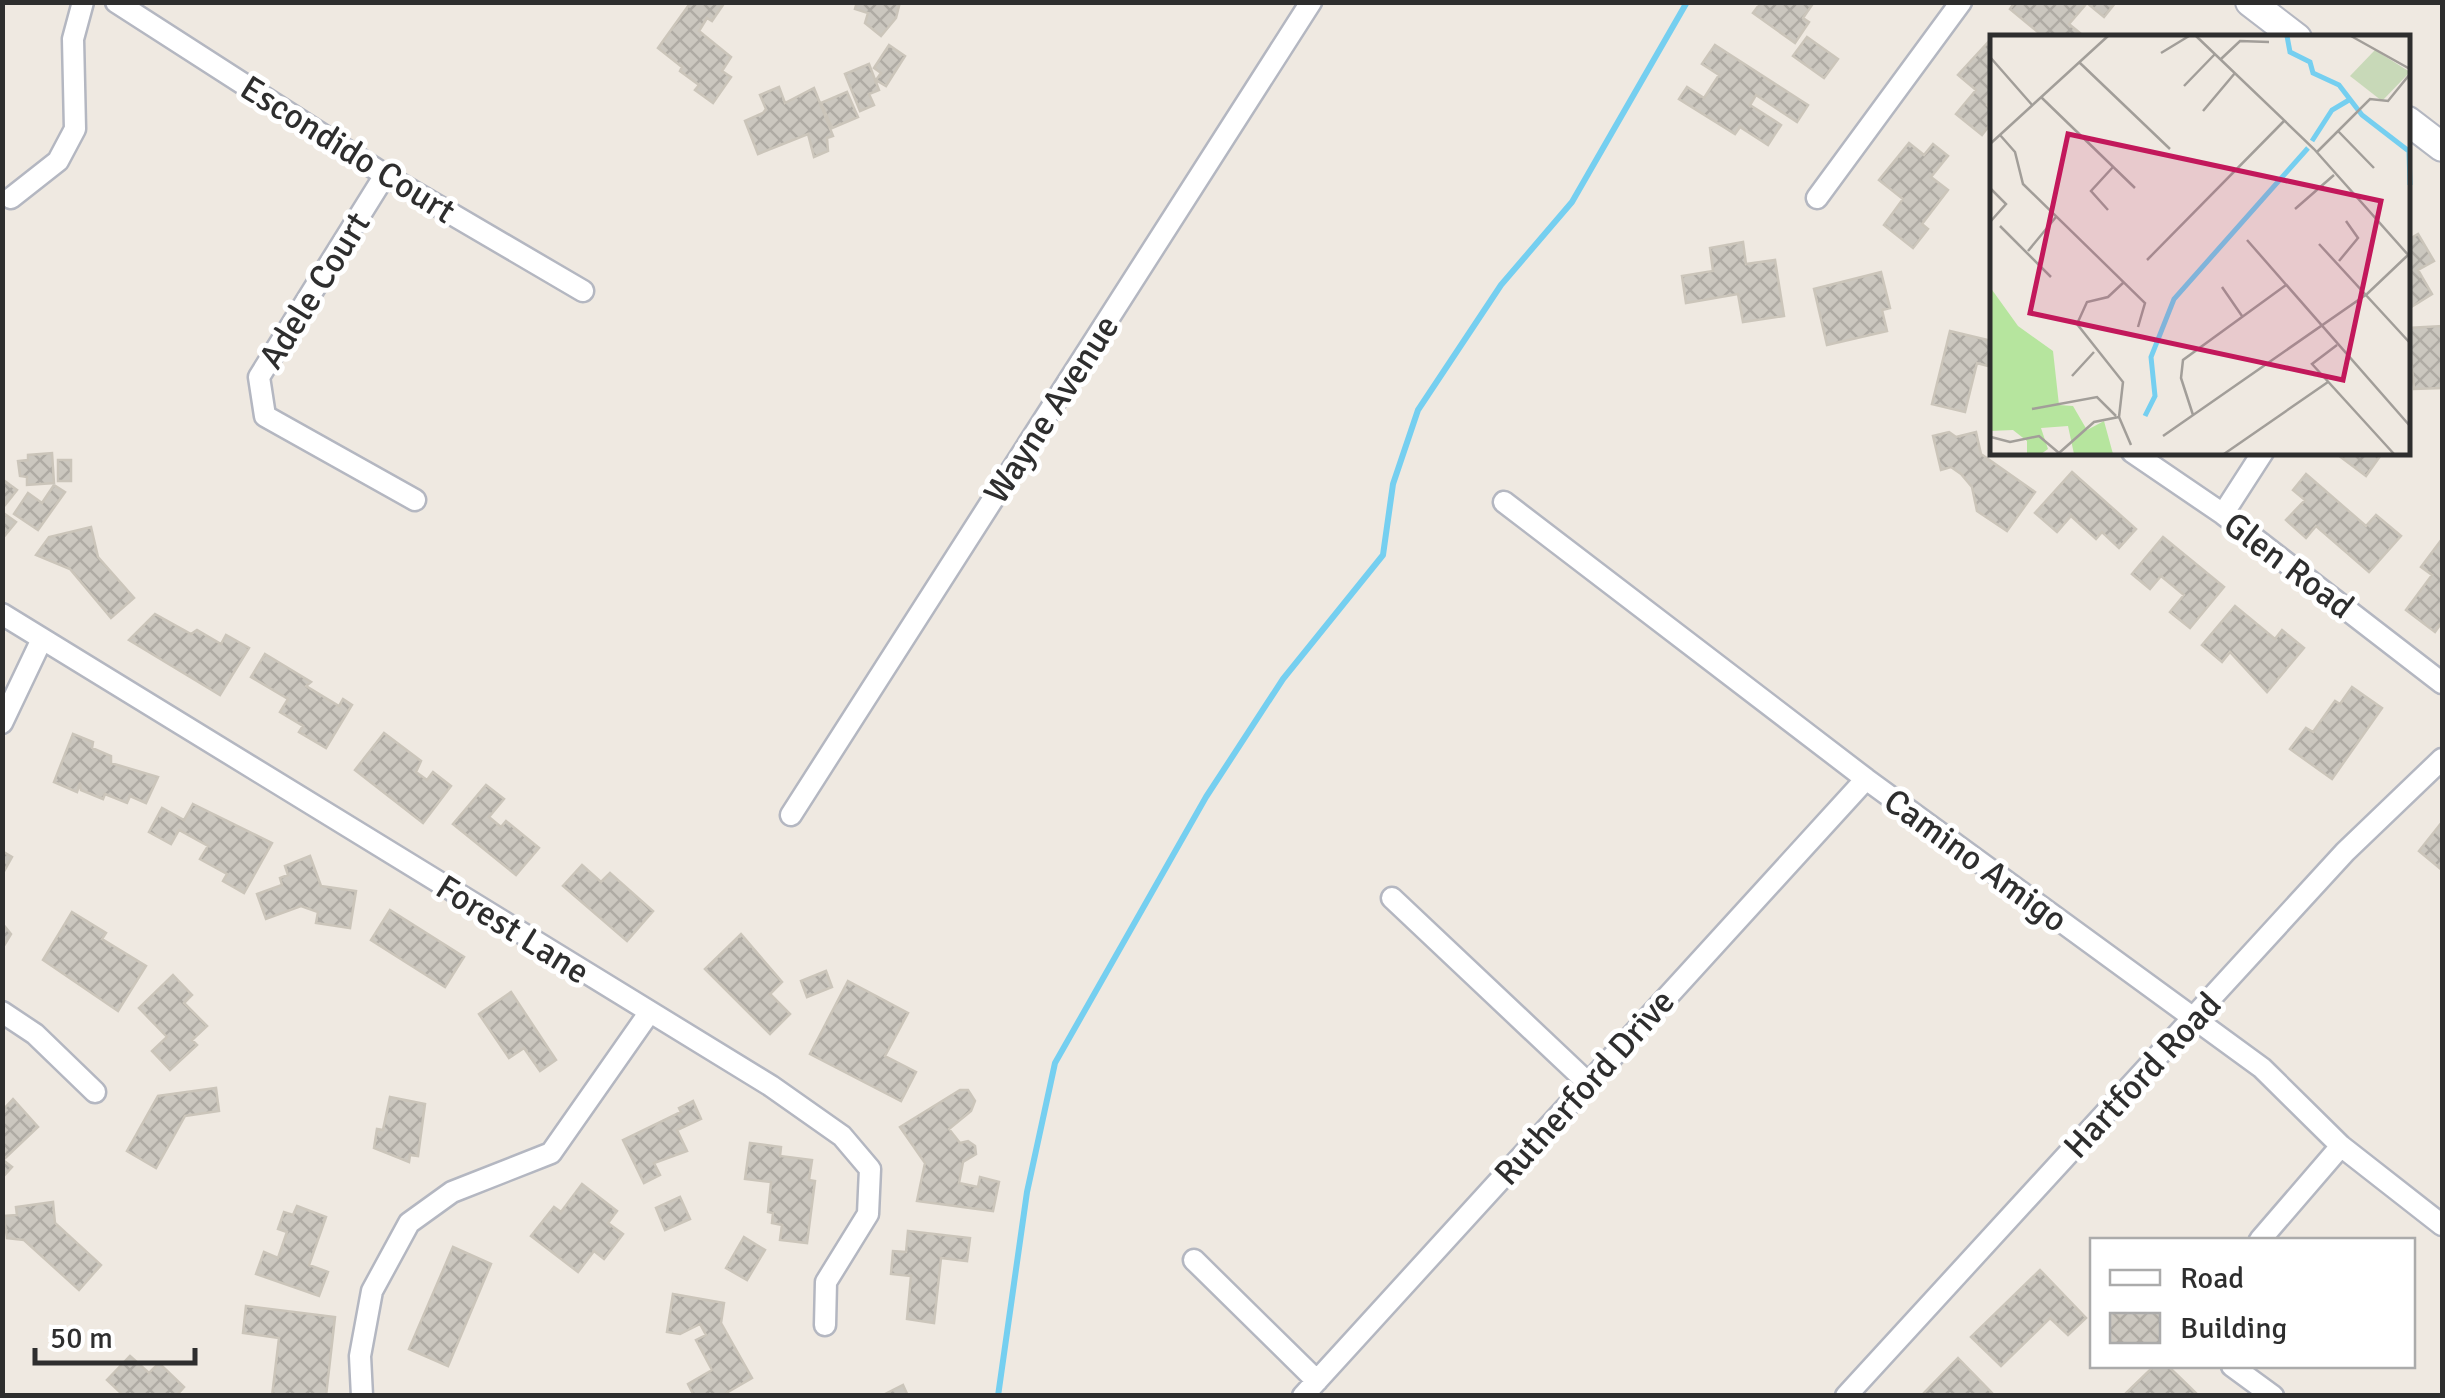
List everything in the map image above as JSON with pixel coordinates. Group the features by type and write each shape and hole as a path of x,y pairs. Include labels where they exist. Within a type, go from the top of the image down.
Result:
{"main road":[{"path":"2250,2 2293,35"},
{"path":"2410,122 2442,147"}],"street":[{"path":"11,198 58,161 75,129 74,38 82,2"},
{"name":"Escondido Court","path":"116,2 385,175 583,291"},
{"name":"Wayne Avenue","path":"791,814 1312,2"},
{"path":"1816,198 1960,2"},
{"name":"Adele Court","path":"385,175 259,378 259,389 265,416 414,500"},
{"name":"Glen Road","path":"2136,455 2223,514 2442,683"},
{"path":"2223,514 2262,455"},
{"name":"Camino Amigo","path":"1504,502 1866,780 2262,1068 2341,1146 2442,1225"},
{"name":"Forest Lane","path":"2,614 771,1086 842,1136 870,1169 868,1214 826,1282 825,1325"},
{"path":"2,723 42,639"},
{"name":"Hartford Road","path":"1846,1396 2346,852 2442,759"},
{"name":"Rutherford Drive","path":"1310,1388 1866,780"},
{"path":"1392,898 1587,1082"},
{"path":"2,1012 35,1034 95,1092"},
{"path":"362,1396 360,1356 372,1291 409,1223 452,1192 552,1153 648,1012"},
{"path":"2262,1238 2341,1146"},
{"path":"1194,1260 1310,1388"},
{"path":"2235,1368 2273,1396"}],"building":[{"path":"691,2 725,2 712,21 707,18 699,31 731,57 722,71 731,77 713,103 695,90 699,85 680,71 682,67 658,48"},
{"path":"857,2 900,2 896,18 881,36 865,23 868,13 855,9"},
{"path":"1755,2 1814,2 1803,18 1809,22 1795,43 1753,13 1759,5"},
{"path":"2015,2 2116,2 2104,17 2087,3 2069,24 2079,35 2041,35 2010,9"},
{"path":"1807,37 1838,59 1824,78 1793,56"},
{"path":"1990,40 1990,125 1982,135 1956,114 1976,90 1958,75"},
{"path":"889,45 905,56 886,86 876,80 881,73 874,68"},
{"path":"1715,45 1808,105 1797,122 1756,95 1750,105 1781,125 1768,145 1740,127 1735,134 1679,99 1687,87 1704,98 1719,75 1702,64"},
{"path":"869,64 879,90 869,94 874,105 860,111 845,74"},
{"path":"779,87 785,103 814,88 833,136 827,138 828,151 814,157 808,134 758,154 745,121 766,109 760,95"},
{"path":"847,92 858,117 832,128 821,103"},
{"path":"1909,143 1924,155 1933,144 1948,156 1931,177 1948,190 1922,224 1928,229 1913,248 1884,225 1903,199 1879,180"},
{"path":"2418,234 2434,261 2418,270 2432,294 2410,308 2410,239"},
{"path":"1743,242 1746,264 1775,260 1784,316 1743,322 1738,294 1686,303 1682,276 1713,271 1710,248"},
{"path":"1881,272 1890,308 1882,310 1887,331 1827,345 1814,289"},
{"path":"2442,326 2442,388 2414,389 2410,328"},
{"path":"1950,331 1990,341 1990,366 1977,363 1965,412 1932,404"},
{"path":"1949,432 1956,437 1976,432 1981,454 2035,492 2007,531 1977,511 1972,487 1961,474 1951,467 1941,470 1933,436"},
{"path":"52,453 54,483 27,485 27,477 20,476 18,461 28,460 28,455"},
{"path":"2338,455 2381,455 2366,476"},
{"path":"58,460 71,460 71,481 58,481"},
{"path":"2072,472 2136,529 2119,548 2102,532 2096,539 2071,516 2057,532 2035,513"},
{"path":"2306,474 2366,526 2376,515 2401,536 2369,572 2316,526 2306,538 2286,520 2305,500 2293,490"},
{"path":"2,479 17,490 5,505 2,503"},
{"path":"54,485 65,492 38,530 14,514 28,493 42,503"},
{"path":"2,512 16,522 2,539"},
{"path":"91,527 98,557 134,598 111,618 70,569 36,555 49,537"},
{"path":"2163,537 2224,587 2190,628 2170,612 2184,595 2161,576 2150,589 2132,574"},
{"path":"2442,539 2442,622 2435,632 2406,610 2432,575 2421,567"},
{"path":"2235,606 2275,639 2282,630 2304,648 2267,692 2230,652 2222,662 2202,645"},
{"path":"155,614 191,634 197,630 221,644 226,635 249,648 220,695 129,640"},
{"path":"265,654 311,682 306,686 339,706 343,699 352,705 326,748 299,732 303,726 280,712 288,699 251,677"},
{"path":"2352,687 2382,708 2332,779 2290,749 2306,728 2313,732 2335,701 2340,704"},
{"path":"384,733 421,761 416,772 427,780 433,772 451,786 423,823 355,770"},
{"path":"73,734 93,742 92,748 111,756 111,763 158,777 146,803 130,796 127,803 105,794 103,799 81,790 80,783 77,792 54,782"},
{"path":"486,785 504,799 489,817 501,827 506,821 539,848 516,875 453,824"},
{"path":"193,804 272,843 244,893 223,881 227,874 200,859 208,846 179,830 171,844 149,832 162,808 184,820"},
{"path":"2442,822 2442,870 2419,851"},
{"path":"2,851 12,857 2,875"},
{"path":"310,856 321,886 356,891 350,928 316,923 318,912 301,906 266,919 257,894 282,885 280,878 288,875 285,866"},
{"path":"582,865 601,882 610,873 653,911 627,941 563,886"},
{"path":"390,910 464,957 445,987 371,940"},
{"path":"72,912 106,933 102,939 146,966 118,1011 43,960"},
{"path":"2,923 11,934 2,949"},
{"path":"741,934 782,982 770,994 790,1014 770,1034 705,969"},
{"path":"826,971 832,987 807,997 801,981"},
{"path":"173,975 192,995 184,1003 207,1026 192,1040 197,1045 170,1070 152,1051 167,1037 139,1008"},
{"path":"848,981 908,1013 885,1056 916,1072 901,1101 810,1054"},
{"path":"511,992 556,1060 540,1071 524,1048 509,1058 479,1014"},
{"path":"216,1088 219,1111 185,1116 156,1168 127,1151 158,1096"},
{"path":"960,1090 968,1090 975,1101 971,1111 949,1129 960,1143 968,1141 975,1146 976,1154 963,1162 959,1183 978,1187 980,1177 999,1182 993,1211 917,1201 925,1163 900,1127"},
{"path":"390,1097 425,1104 418,1156 410,1155 409,1162 374,1148 377,1129 383,1130"},
{"path":"13,1099 38,1127 3,1160 12,1167 2,1178 2,1111"},
{"path":"693,1101 701,1119 677,1130 687,1151 654,1163 660,1175 644,1183 623,1140 681,1112 679,1108"},
{"path":"750,1143 781,1147 780,1156 812,1160 809,1180 815,1181 807,1243 780,1240 782,1225 772,1223 773,1213 768,1212 771,1182 745,1179"},
{"path":"582,1184 617,1211 608,1223 623,1234 604,1259 594,1251 578,1272 531,1236 554,1207 561,1212"},
{"path":"680,1197 690,1219 665,1230 656,1208"},
{"path":"53,1202 55,1223 101,1265 79,1290 24,1240 7,1238 4,1216 17,1215 16,1207"},
{"path":"297,1206 326,1217 309,1265 328,1272 319,1296 256,1274 264,1252 278,1258 287,1232 278,1229 284,1212 293,1215"},
{"path":"908,1231 970,1238 967,1261 941,1258 934,1323 907,1319 911,1276 891,1274 893,1251 906,1252"},
{"path":"744,1237 765,1250 747,1280 726,1268"},
{"path":"453,1247 491,1264 448,1366 409,1349"},
{"path":"2040,1270 2086,1318 2068,1335 2050,1318 2001,1366 1971,1337"},
{"path":"673,1294 724,1303 721,1323 752,1378 721,1396 694,1396 688,1384 712,1370 696,1340 706,1335 700,1324 680,1334 667,1332"},
{"path":"246,1306 335,1317 326,1396 272,1396 279,1338 243,1333"},
{"path":"130,1356 149,1373 159,1363 184,1387 176,1396 124,1396 107,1380"},
{"path":"1958,1358 1995,1396 1921,1396"},
{"path":"2152,1368 2170,1368 2199,1396 2123,1396"},
{"path":"903,1385 908,1396 881,1396"}],"waterway":[{"path":"998,1396 1027,1192 1055,1063 1206,797 1283,679 1383,555 1393,484 1418,410 1501,285 1572,202 1687,2"}]}
